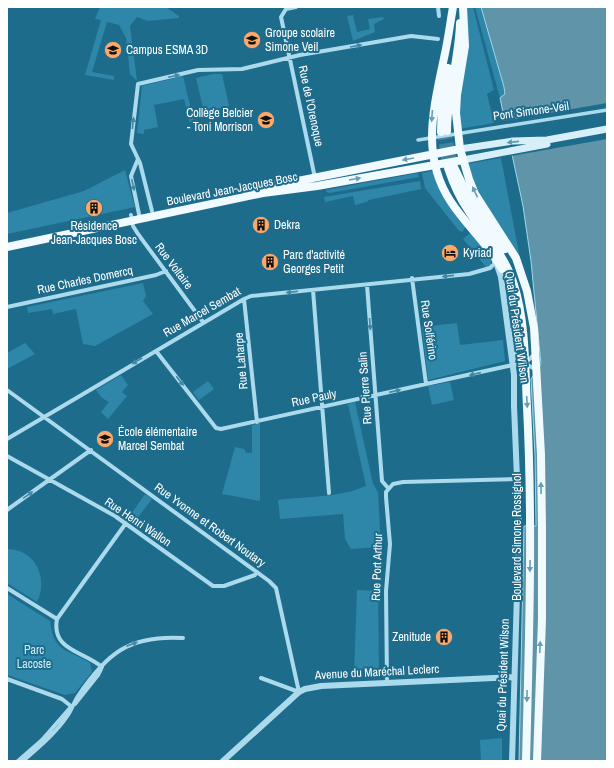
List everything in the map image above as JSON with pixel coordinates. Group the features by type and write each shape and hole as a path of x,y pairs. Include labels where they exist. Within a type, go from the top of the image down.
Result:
{"main road":[{"path":"444,132 442,100 457,8"},
{"path":"457,8 465,46 457,95 460,149 469,179 480,202 516,258 527,291 534,328"},
{"path":"457,8 433,108 433,154 444,190 450,201 494,256 509,282 520,314"},
{"path":"460,149 489,146 513,141 547,140 607,129"},
{"path":"463,160 607,133"},
{"name":"Boulevard Jean-Jacques Bosc","path":"7,247 136,217 152,211 315,176 460,149"},
{"name":"Boulevard Jean-Jacques Bosc","path":"7,242 285,188 317,186 463,160"},
{"path":"520,314 514,284 506,264 468,210 454,185 451,168 473,206 508,255 534,328"},
{"name":"Boulevard Simone Rossignol","path":"520,314 525,363 529,452 530,527 526,761"},
{"name":"Boulevard Simone Rossignol","path":"534,328 541,455 542,520 542,619 537,761"}],"street":[{"name":"Rue de l'Orenoque","path":"296,7 286,9 281,17 317,186"},
{"path":"432,7 438,7 439,16"},
{"path":"152,211 138,159 131,144 138,84 198,70 235,70 290,58 411,36 438,39"},
{"name":"Pont Simone-Veil","path":"418,140 607,110"},
{"name":"Rue Voltaire","path":"138,159 131,176 138,234 203,322"},
{"path":"246,196 262,190 305,181 315,176"},
{"name":"Rue Marcel Sembat","path":"7,439 244,299 367,285 412,278 469,274 487,269 494,264 494,256"},
{"name":"Quai du Président Wilson","path":"494,256 501,277 513,365 517,479 517,588 513,677 512,761"},
{"name":"Rue Charles Domercq","path":"7,307 156,275 166,271"},
{"name":"Rue Solférino","path":"412,278 426,384"},
{"name":"Rue Pierre Salin","path":"367,285 382,481 388,488"},
{"path":"313,290 329,493"},
{"name":"Rue Laharpe","path":"244,299 257,422"},
{"path":"504,305 515,355 519,361 530,365 536,371"},
{"name":"Rue Pauly","path":"156,351 216,428 221,429 525,363"},
{"path":"525,363 536,352"},
{"name":"Rue Yvonne et Robert Noutary","path":"7,390 257,572 276,588 299,692"},
{"path":"7,510 91,450"},
{"name":"Rue Henri Wallon","path":"7,456 126,523 213,586 224,586 255,575 257,572"},
{"path":"388,488 393,484 403,482 517,479"},
{"name":"Rue Port Arthur","path":"386,682 386,591 390,544 386,497 388,488"},
{"path":"102,667 89,657 76,652 61,642 57,635 57,619 126,523"},
{"path":"7,588 57,619"},
{"path":"23,761 54,733 68,715 78,697 110,656 131,644 158,638 184,638"},
{"name":"Avenue du Maréchal Leclerc","path":"223,761 299,692 305,689 321,686 386,682 513,677"},
{"path":"261,678 299,692"},
{"path":"7,679 62,699 72,707"},
{"path":"18,761 42,740 72,707"}],"green space":[{"path":"100,7 166,7 179,16 179,18 148,21 137,17 130,26 137,81 130,74 126,38 119,25 107,22 92,72 114,76 114,80 85,75 101,20 95,19"},
{"path":"467,7 473,7 494,90 487,94 494,123 459,129 458,119 467,50"},
{"path":"475,7 481,7 504,87 505,94 502,98 500,98"},
{"path":"353,15 357,32 370,29 368,19 383,17 384,19 374,24 375,32 353,41 347,16"},
{"path":"213,74 222,74 229,106 204,112 196,78"},
{"path":"183,76 194,122 190,123 184,99 154,105 158,127 144,130 144,134 137,133 142,86"},
{"path":"501,158 521,264 481,198 467,164"},
{"path":"125,170 135,207 7,234 7,213 84,191"},
{"path":"431,171 435,173 466,227 462,232 459,231 425,188 422,173"},
{"path":"418,173 419,177 330,193 326,192 326,190"},
{"path":"420,181 421,189 369,200 367,202 355,205 353,196 325,202 324,197"},
{"path":"469,234 472,234 492,259 490,266 486,267 463,239"},
{"path":"143,283 146,296 143,301 153,314 95,346 83,344 76,309 53,314 52,309 28,313 27,307"},
{"path":"507,285 514,298 516,306 519,345 515,346 511,323"},
{"path":"457,323 460,345 503,340 505,361 428,380 422,327"},
{"path":"25,343 35,354 7,369 7,353"},
{"path":"121,375 128,385 122,392 127,396 108,419 101,412 109,402 102,398 96,390"},
{"path":"208,381 214,389 199,400 193,392"},
{"path":"450,382 454,400 432,405 428,386"},
{"path":"355,402 373,484 378,492 381,547 351,549 345,539 343,514 280,519 278,500 334,495 366,486 348,404"},
{"path":"260,423 260,501 222,494 235,447 244,449 246,453 252,453 252,425"},
{"path":"145,494 152,499 133,524 127,520"},
{"path":"7,549 17,550 25,554 32,559 37,566 41,584 37,602 7,583"},
{"path":"357,590 378,591 379,673 354,673"},
{"name":"Parc Lacoste","path":"7,594 50,621 52,632 58,645 90,663 92,672 75,693 65,695 7,675"},
{"path":"502,738 502,760 481,761 480,740"}],"shaded area":[{"path":"481,7 607,7 607,761 519,761 524,526 536,526 535,456 531,379 541,364 531,261 523,206 500,98 505,94 504,87"}],"pier":[{"path":"607,103 607,139 511,156 503,121"}],"tunnel":[{"path":"447,131 454,167"},
{"path":"441,132 445,159 448,168"}],"place":[{"name":"Groupe scolaire Simone Veil","path":"252,40"},
{"name":"Campus ESMA 3D","path":"113,50"},
{"name":"Collège Belcier - Toni Morrison","path":"266,120"},
{"name":"Résidence Jean-Jacques Bosc","path":"94,208"},
{"name":"Dekra","path":"261,225"},
{"name":"Kyriad","path":"450,253"},
{"name":"Parc d'activité Georges Petit","path":"270,262"},
{"name":"École élémentaire Marcel Sembat","path":"105,439"},
{"name":"Zenitude","path":"444,637"}]}
